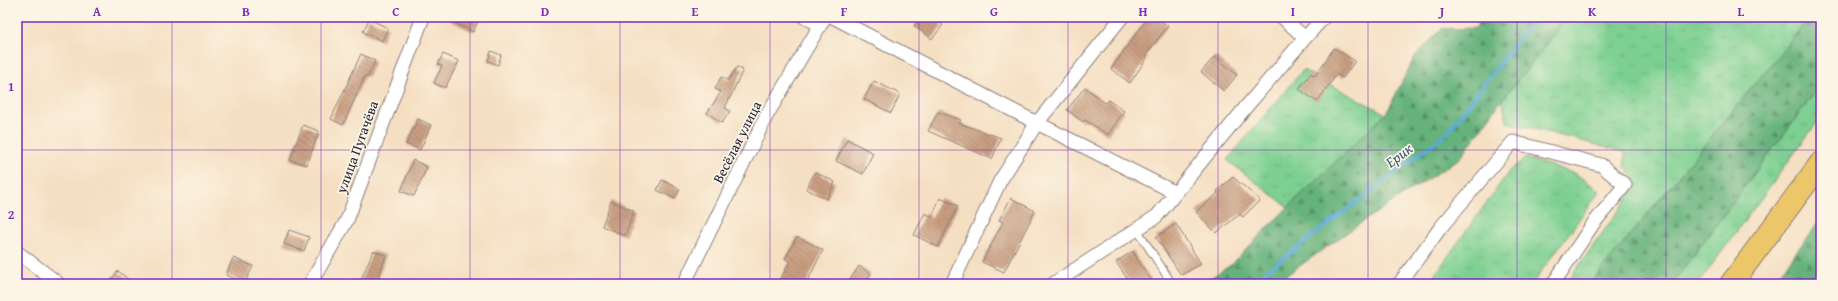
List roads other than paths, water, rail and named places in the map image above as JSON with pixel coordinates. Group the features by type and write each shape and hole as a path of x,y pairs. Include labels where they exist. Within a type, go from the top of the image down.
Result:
{"highway":[{"path":"1731,284 1821,163"}],"street":[{"name":"улица Пугачёва","path":"310,284 347,220 423,17"},
{"path":"804,17 822,21"},
{"path":"833,17 1037,123 1176,192"},
{"path":"952,284 1000,181 1037,123 1122,17"},
{"path":"1282,17 1305,38"},
{"path":"1054,284 1136,228 1157,216 1324,17"},
{"name":"Весёлая улица","path":"684,284 767,115 822,21"},
{"path":"1399,284 1441,226 1513,142 1601,165 1625,185 1593,224 1553,284"},
{"path":"17,252 59,284"}],"lane":[{"path":"1136,228 1169,279"}],"waterway":[{"name":"Ерик","path":"1250,284 1447,133 1535,17"}]}
